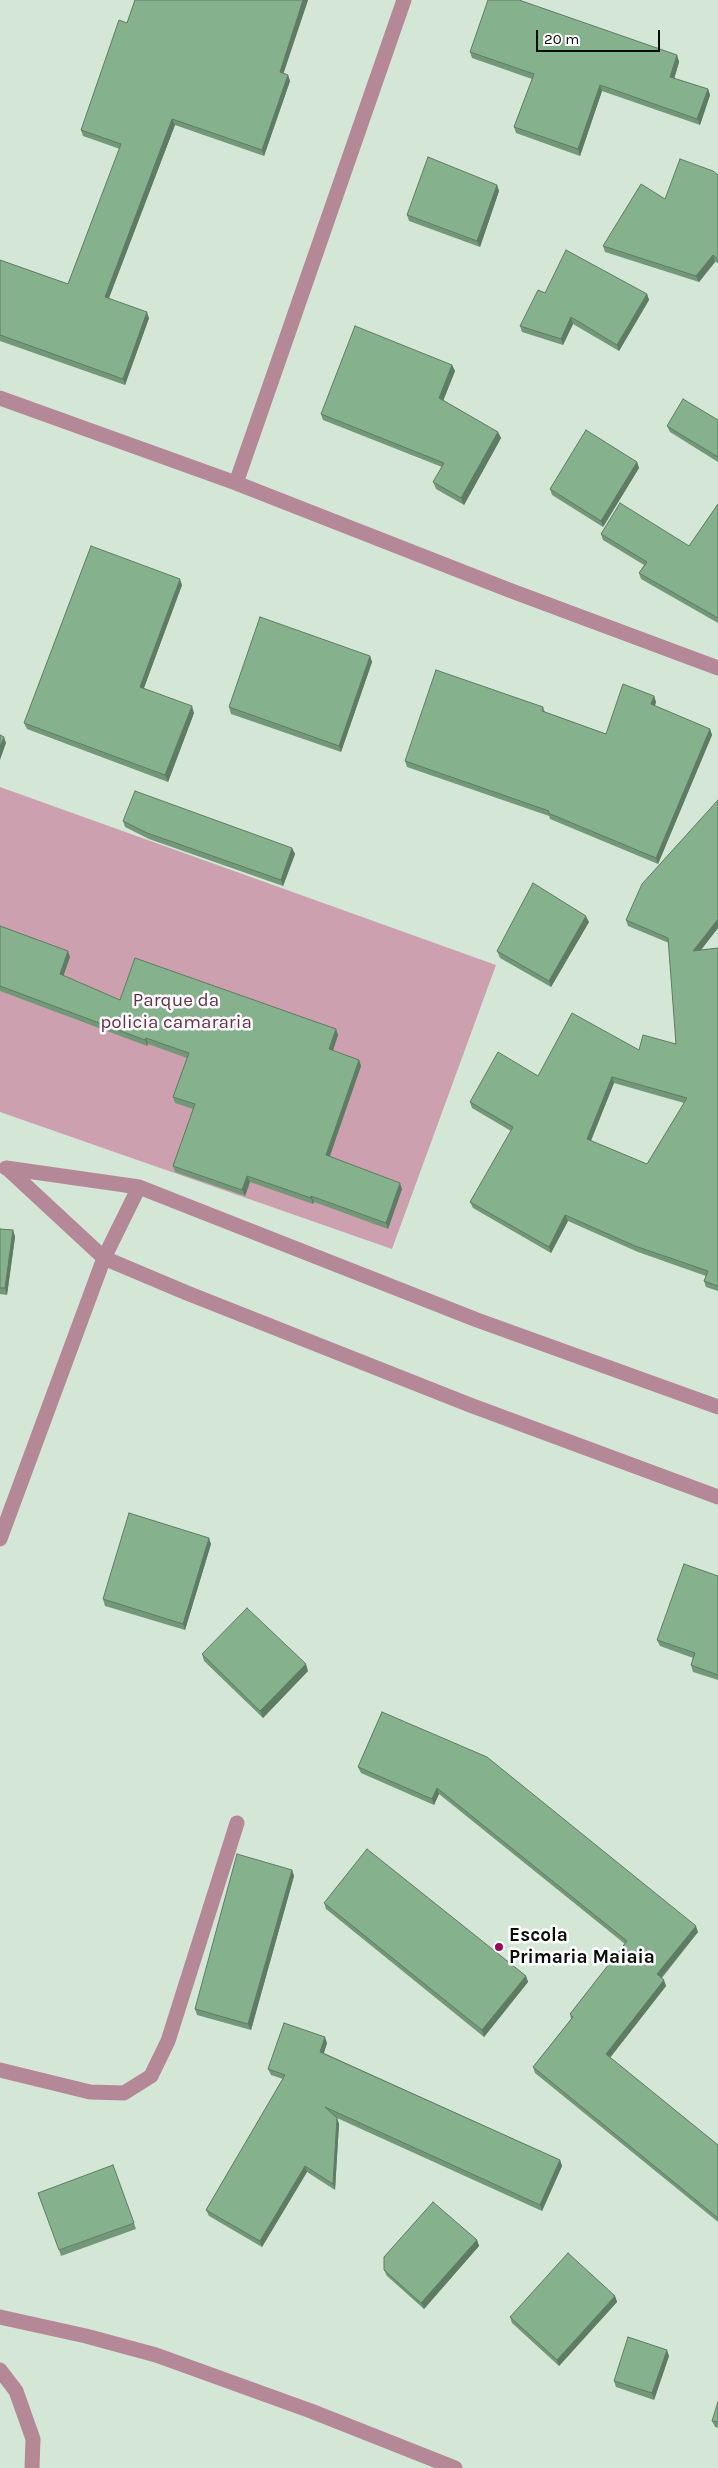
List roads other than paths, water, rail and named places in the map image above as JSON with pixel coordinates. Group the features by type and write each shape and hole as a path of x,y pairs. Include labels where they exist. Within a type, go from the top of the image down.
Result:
{"street":[{"path":"236,483 404,0"},
{"path":"0,398 236,483 509,590 718,668"},
{"path":"4,1167 139,1187 477,1320 718,1407"},
{"path":"4,1167 104,1258 470,1405 718,1497"},
{"path":"0,1539 104,1258 139,1187"},
{"path":"0,2070 90,2092 124,2093 151,2076 168,2040 237,1823"},
{"path":"0,2317 86,2336 156,2355 310,2411 455,2468"},
{"path":"0,2370 16,2391 33,2438 32,2468"}],"place":[{"name":"Escola Primaria Maiaia","path":"499,1947"}],"park label":[{"name":"Parque da policia camararia","path":"176,1012"}]}
